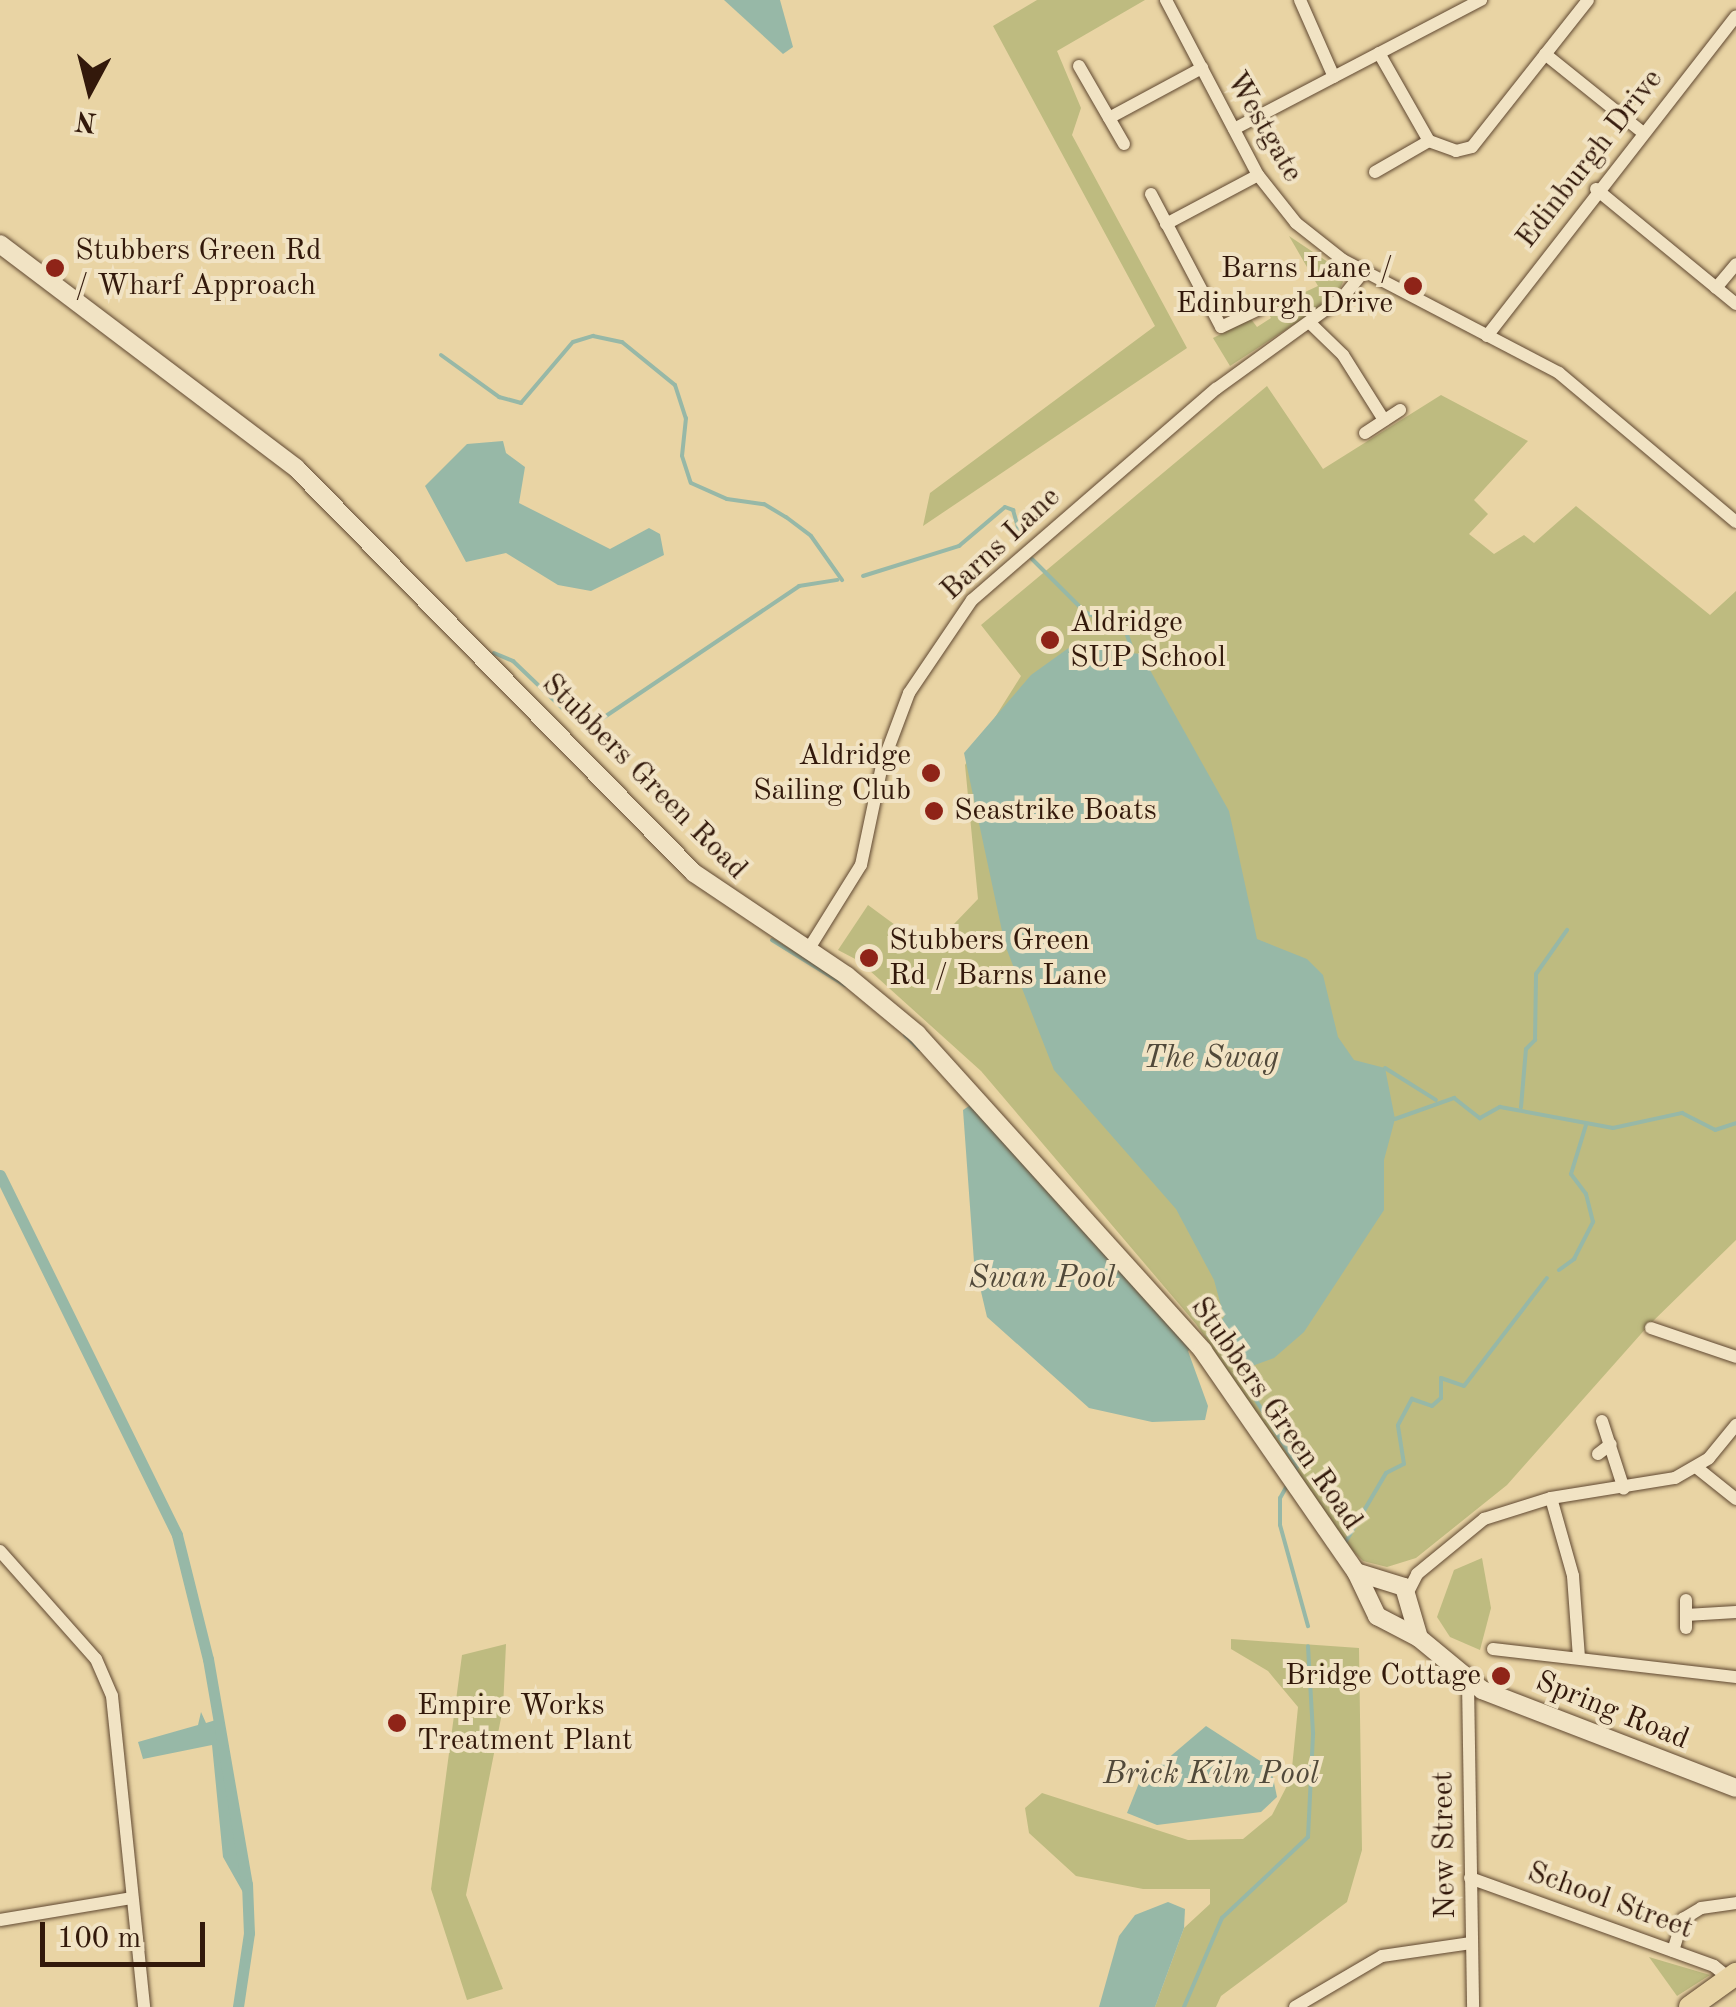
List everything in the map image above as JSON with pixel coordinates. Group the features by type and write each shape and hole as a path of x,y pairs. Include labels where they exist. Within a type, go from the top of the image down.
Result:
{"highway":[{"path":"1690,2007 1733,1976"}],"street":[{"name":"Westgate","path":"1166,0 1258,175 1296,224 1364,271"},
{"path":"1300,0 1334,77"},
{"path":"1234,129 1481,0"},
{"path":"1378,53 1429,141 1456,152 1472,147 1588,0"},
{"name":"Edinburgh Drive","path":"1486,336 1596,190 1736,16"},
{"path":"1545,54 1642,132"},
{"path":"1079,66 1124,144"},
{"path":"1109,118 1202,68"},
{"path":"1375,172 1429,141"},
{"path":"1166,224 1258,175"},
{"path":"1596,190 1736,304"},
{"path":"1151,194 1221,327 1259,309"},
{"name":"Stubbers Green Road","path":"0,244 296,468 694,872 808,950 916,1034 1047,1173 1220,1372 1288,1479 1356,1572 1377,1616 1391,1620"},
{"path":"1716,288 1736,264"},
{"path":"1364,271 1572,382 1736,522"},
{"name":"Barns Lane","path":"808,950 853,885 890,741 922,668 953,623 1018,556 1216,388 1310,322 1364,271"},
{"path":"1310,322 1342,355 1384,420"},
{"path":"1365,433 1400,410"},
{"path":"1651,1328 1736,1356"},
{"path":"1681,1355 1684,1340"},
{"path":"1602,1421 1624,1489"},
{"path":"1370,1596 1389,1580 1416,1574 1484,1519 1551,1498 1624,1489 1696,1467 1736,1425"},
{"path":"1598,1454 1612,1444"},
{"path":"1696,1467 1736,1499"},
{"path":"1551,1498 1574,1576 1578,1656"},
{"path":"0,1551 96,1659 112,1696 144,2006"},
{"name":"Stubbers Green Road","path":"1356,1572 1389,1580"},
{"path":"1416,1574 1408,1598 1391,1620 1419,1638 1468,1682"},
{"path":"1389,1580 1408,1598 1419,1638"},
{"path":"1686,1614 1736,1612"},
{"path":"1501,1645 1736,1677"},
{"name":"Spring Road","path":"1468,1682 1736,1788"},
{"name":"New Street","path":"1468,1682 1473,2007"},
{"name":"School Street","path":"1470,1878 1733,1976"},
{"path":"0,1920 131,1898"},
{"path":"1672,1951 1682,1918 1702,1908 1736,1903"},
{"path":"1295,2007 1382,1956 1472,1943"}],"shaded area":[{"path":"1037,0 1145,0 1057,51 1081,108 1072,135 1187,348 923,526 930,493 1155,326 993,26"},
{"path":"1289,236 1334,266 1343,282 1336,297 1230,366 1213,338 1251,319 1257,327 1271,318 1266,310 1318,286"},
{"path":"1267,386 1323,469 1441,395 1528,441 1474,500 1488,514 1469,534 1494,554 1524,535 1534,543 1576,506 1710,615 1736,591 1736,1240 1648,1326 1507,1485 1416,1558 1387,1567 1363,1561 1345,1543 1196,1324 981,1071 859,961 838,950 868,905 929,950 978,899 965,765 1021,676 981,625"},
{"path":"1482,1558 1491,1608 1480,1650 1450,1637 1437,1617 1454,1570"},
{"path":"1231,1639 1359,1648 1362,1850 1347,1902 1221,1996 1216,2007 1155,2007 1184,1928 1210,1904 1210,1889 1143,1889 1076,1876 1029,1833 1025,1808 1042,1793 1188,1840 1243,1839 1272,1815 1291,1778 1298,1707 1268,1671 1231,1649"},
{"path":"506,1644 503,1708 466,1895 503,1989 467,2000 431,1889 462,1655"},
{"path":"1649,1957 1710,1975 1677,1996"}],"water":[{"path":"724,0 780,0 793,47 783,54"},
{"path":"503,441 506,453 525,467 519,503 610,549 649,528 660,534 664,555 591,591 558,585 506,553 466,562 425,486 467,444"},
{"name":"The Swag","path":"1070,647 1141,654 1229,811 1257,939 1307,959 1323,975 1338,1037 1354,1060 1385,1068 1395,1119 1384,1160 1384,1210 1304,1332 1274,1358 1252,1366 1234,1365 1206,1335 1224,1317 1214,1280 1176,1209 1054,1070 1005,945 964,753 1031,675"},
{"name":"Swan Pool","path":"972,1104 1193,1346 1188,1351 1208,1406 1205,1420 1152,1422 1089,1408 987,1317 974,1262 963,1110"},
{"path":"201,1712 206,1723 219,1719 249,1903 223,1857 212,1745 143,1759 138,1742 198,1725"},
{"name":"Brick Kiln Pool","path":"1206,1726 1271,1768 1277,1797 1261,1812 1157,1825 1127,1813 1139,1783"},
{"path":"1168,1902 1185,1909 1184,1928 1155,2007 1099,2007 1119,1936 1135,1915"}],"waterway":[{"path":"441,355 499,397 521,403 573,342 593,336 622,342 675,385 686,418 682,456 691,483 727,499 764,504 786,517 811,536 842,580"},
{"path":"863,576 959,546 1005,507 1013,510 1020,534"},
{"path":"1032,559 1085,612 1126,632 1132,649"},
{"path":"494,653 513,661 579,724 591,726 799,586 838,580"},
{"path":"1521,1107 1526,1049 1535,1040 1536,974 1567,930"},
{"path":"772,940 845,985"},
{"path":"905,1035 919,1049"},
{"path":"1385,1068 1436,1100"},
{"path":"1395,1119 1454,1098 1480,1118 1500,1107 1613,1128 1682,1113 1715,1130 1736,1123"},
{"path":"1559,1270 1574,1259 1593,1222 1586,1194 1571,1174 1586,1125"},
{"path":"0,1175 177,1535 208,1659 247,1884 249,1933 238,2007"},
{"path":"1345,1543 1386,1473 1404,1464 1398,1425 1412,1399 1432,1406 1441,1398 1441,1378 1464,1386 1547,1278"},
{"path":"1234,1365 1297,1466 1295,1475"},
{"path":"1289,1482 1280,1498 1280,1525 1308,1626"},
{"path":"1184,2007 1222,1918 1308,1837 1313,1733 1308,1646"}],"place":[{"name":"Stubbers Green Rd / Wharf Approach","path":"55,268"},
{"name":"Barns Lane / Edinburgh Drive","path":"1413,286"},
{"name":"Aldridge SUP School","path":"1050,640"},
{"name":"Aldridge Sailing Club","path":"931,773"},
{"name":"Seastrike Boats","path":"934,811"},
{"name":"Stubbers Green Rd / Barns Lane","path":"869,958"},
{"name":"Bridge Cottage","path":"1501,1676"},
{"name":"Empire Works Treatment Plant","path":"397,1723"}]}
